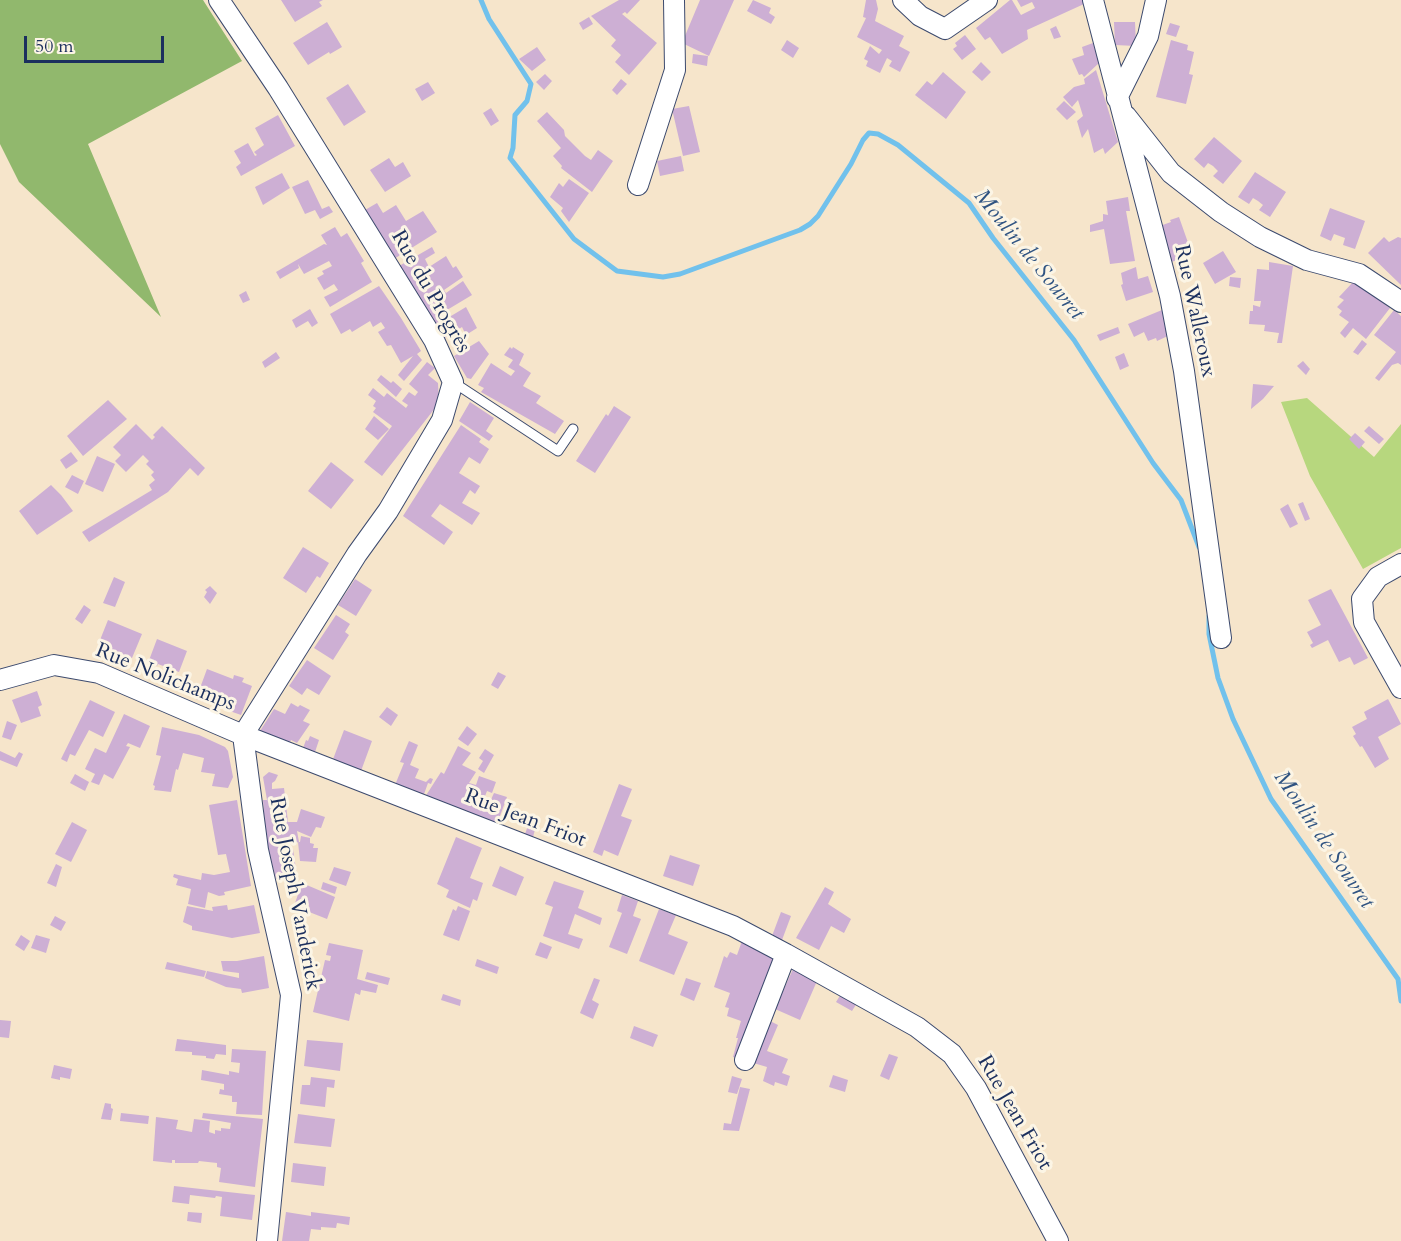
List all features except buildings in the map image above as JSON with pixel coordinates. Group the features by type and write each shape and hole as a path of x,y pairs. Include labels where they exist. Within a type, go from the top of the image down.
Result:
{"street":[{"name":"Rue du Progrès","path":"219,0 278,88 434,340 453,382 442,420 388,511 357,554 243,735"},
{"path":"638,185 675,70 674,0"},
{"path":"903,0 920,16 945,29 987,0"},
{"name":"Rue Walleroux","path":"1093,0 1170,296 1184,371 1221,638"},
{"path":"1156,0 1148,36 1119,104 1171,172 1221,212 1260,237 1307,260 1359,274 1401,302"},
{"path":"1401,564 1378,577 1362,599 1364,622 1401,688"},
{"name":"Rue Nolichamps","path":"0,680 54,665 99,673 243,735"},
{"name":"Rue Jean Friot","path":"243,735 733,926 917,1027 952,1054 976,1088 1058,1241"},
{"name":"Rue Joseph Vanderick","path":"243,735 258,850 291,996 267,1241"},
{"path":"746,1060 786,954"}],"lane":[{"path":"453,382 558,451 573,429"}],"green space":[{"path":"0,0 203,0 242,61 88,144 161,317 19,182 0,144"},
{"path":"1307,398 1374,457 1401,424 1401,548 1363,569 1310,476 1281,402"}],"waterway":[{"name":"Moulin de Souvret","path":"481,0 489,19 531,84 527,101 515,115 513,148 510,158 574,239 617,271 663,277 680,274 800,230 818,216 869,133 878,134 898,145 969,203 993,238 1074,340 1153,463 1181,500 1199,547"},
{"name":"Moulin de Souvret","path":"1209,616 1209,634 1218,678 1233,719 1271,799 1398,979 1401,1001"}]}
